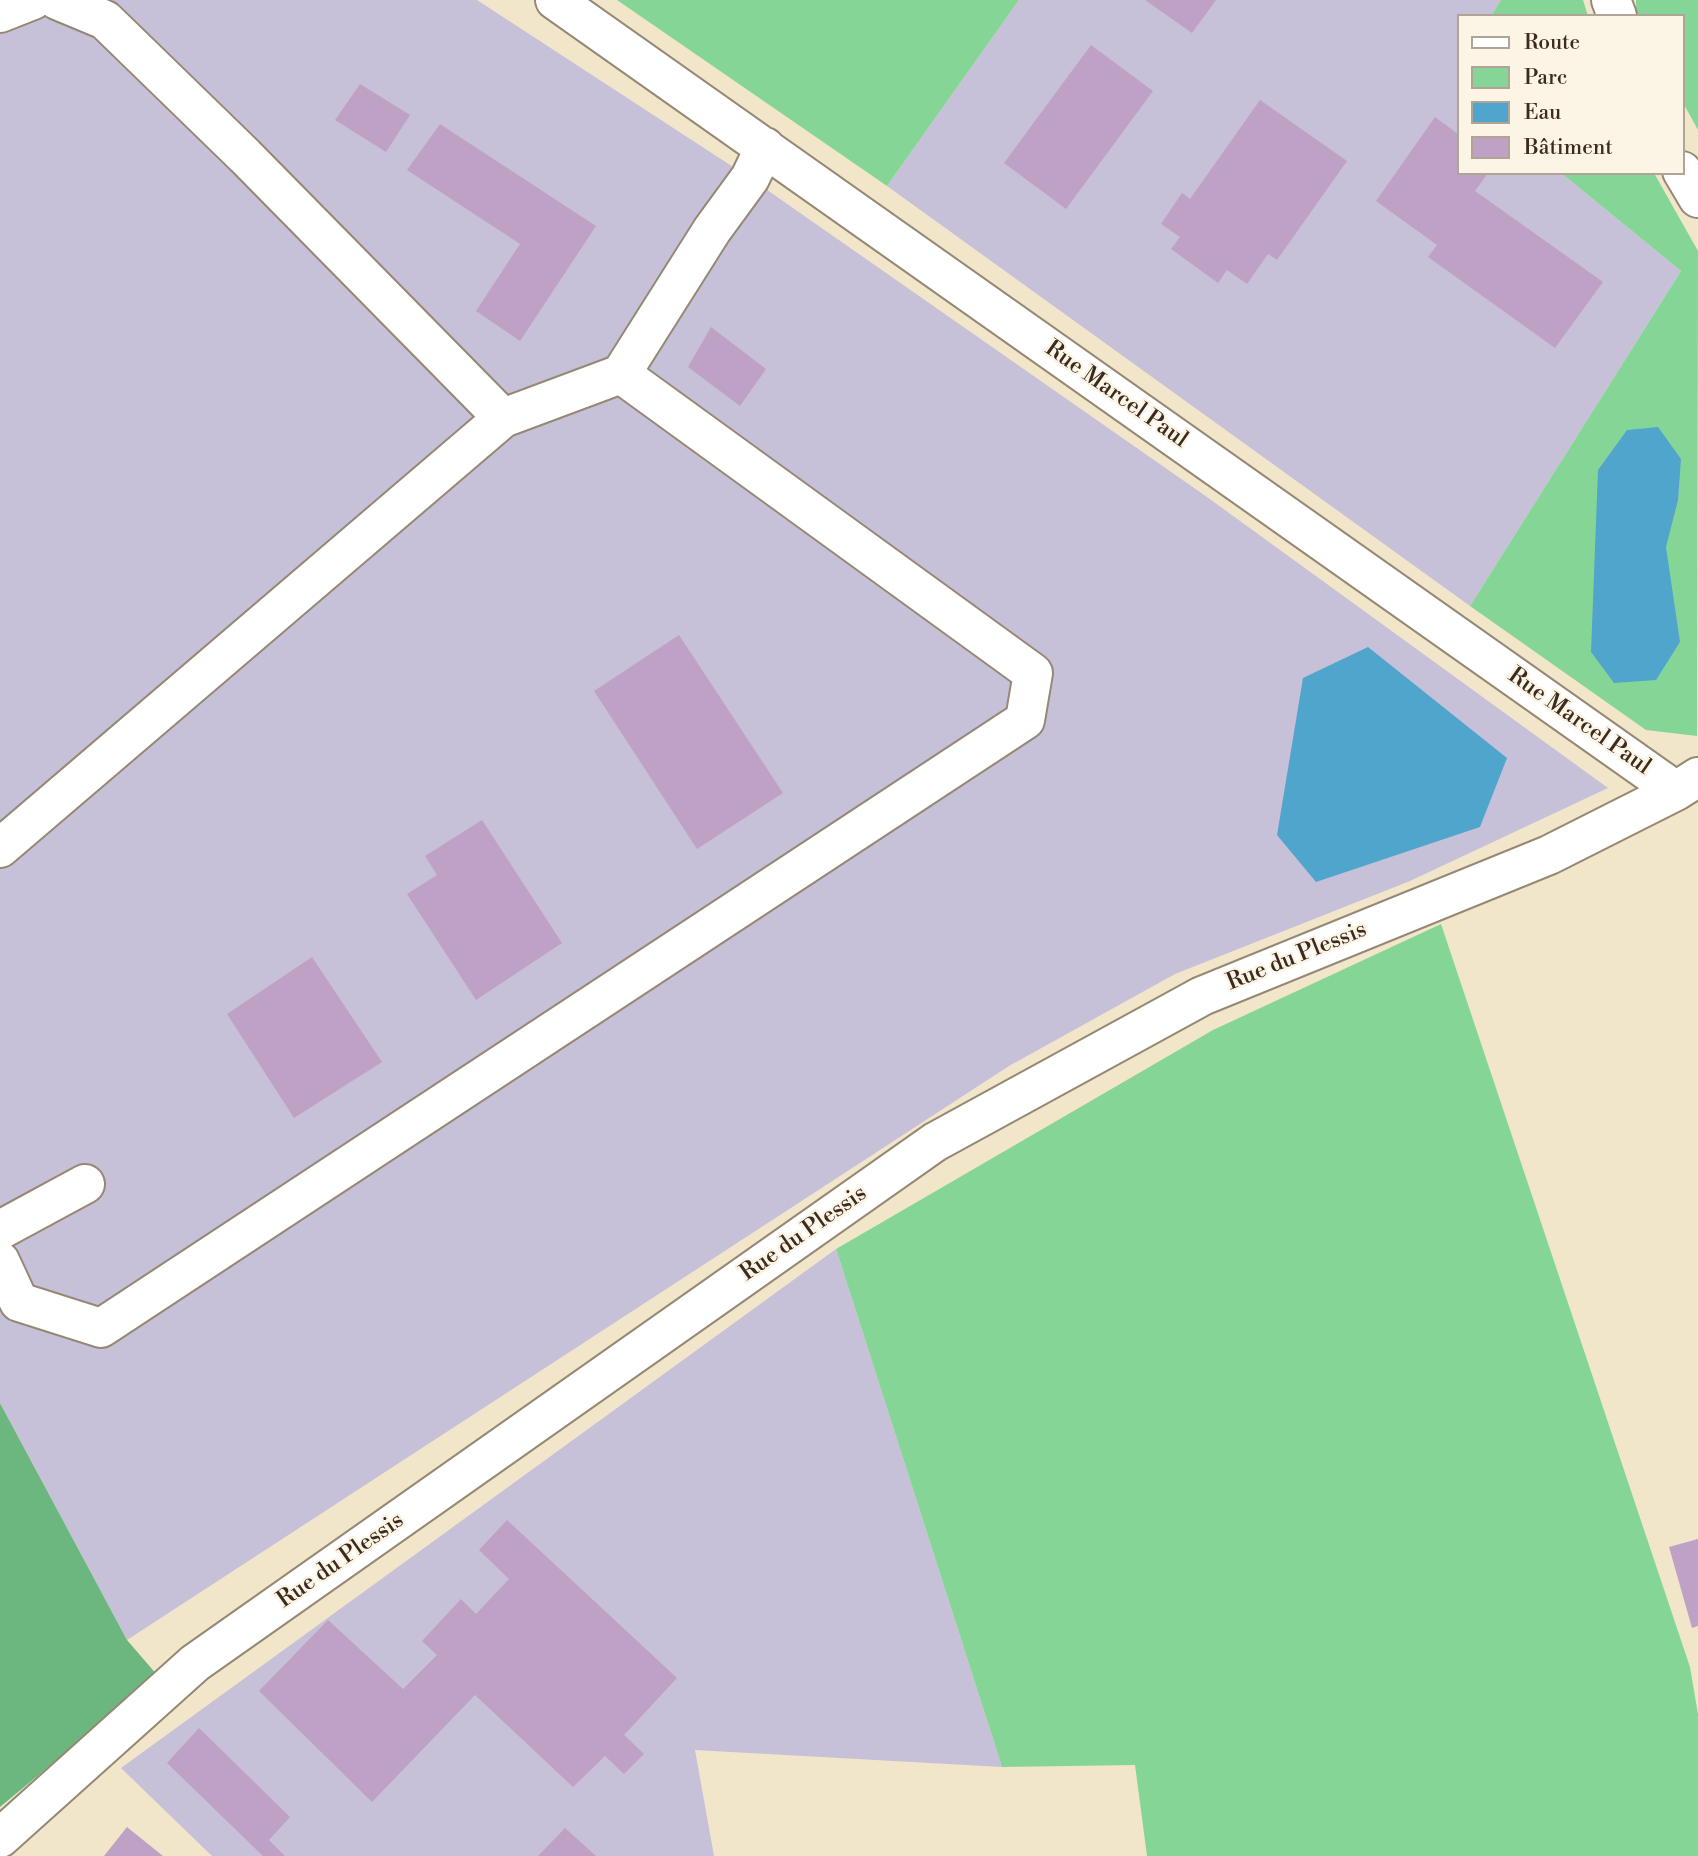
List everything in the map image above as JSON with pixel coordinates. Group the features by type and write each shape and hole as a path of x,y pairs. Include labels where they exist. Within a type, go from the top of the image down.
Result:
{"street":[{"path":"0,13 33,0"},
{"path":"57,0 105,20 245,156 503,418"},
{"name":"Rue Marcel Paul","path":"555,0 1687,784"},
{"path":"0,848 503,418 621,374 712,230 750,178 765,147"},
{"path":"1684,174 1698,198"},
{"path":"0,1261 19,1302 101,1328 1025,720 1033,673 621,374"},
{"name":"Rue du Plessis","path":"0,1838 195,1663 935,1142 1202,996 1549,855 1687,784"},
{"path":"0,1230 85,1184"}],"shaded area":[{"path":"0,0 477,0 750,178 1207,497 1608,788 1410,881 1175,974 1009,1066 127,1640 0,1403"},
{"path":"1019,0 1501,0 1492,14 1456,14 1456,175 1563,175 1681,271 1470,606 887,186"},
{"path":"836,1249 1002,1767 695,1750 714,1856 212,1856 121,1768"}],"green space":[{"path":"617,0 1019,0 887,186"},
{"path":"1501,0 1583,0 1587,14 1492,14"},
{"path":"1636,0 1698,0 1698,130 1684,105 1684,14 1636,14"},
{"path":"1563,175 1655,175 1698,251 1697,736 1646,730 1470,606 1681,271"},
{"path":"1441,924 1690,1667 1698,1714 1698,1856 1147,1856 1135,1765 1002,1767 836,1249 1213,1030"},
{"path":"0,1403 127,1640 158,1676 0,1807"}],"water":[{"path":"1658,427 1681,459 1678,500 1666,547 1680,642 1656,680 1614,683 1591,652 1598,470 1627,430"},
{"path":"1368,647 1507,758 1480,827 1316,882 1277,835 1303,678"}],"building":[{"path":"1145,0 1216,0 1192,33"},
{"path":"1091,45 1153,91 1066,209 1004,163"},
{"path":"360,84 410,115 386,152 335,120"},
{"path":"1260,100 1347,161 1277,260 1268,254 1247,284 1227,270 1218,283 1171,249 1180,237 1161,224 1182,193 1190,199"},
{"path":"1435,117 1456,133 1456,175 1487,175 1475,191 1603,282 1555,348 1428,257 1437,245 1376,201"},
{"path":"440,124 596,226 520,341 476,311 520,244 407,170"},
{"path":"711,327 766,369 740,406 688,367"},
{"path":"679,635 783,793 697,849 594,691"},
{"path":"482,820 562,943 476,1000 407,894 437,875 425,856"},
{"path":"312,957 382,1062 294,1118 227,1014"},
{"path":"507,1520 677,1678 624,1735 644,1754 624,1774 605,1756 573,1787 475,1695 372,1802 259,1691 328,1620 403,1689 437,1655 422,1641 461,1599 476,1614 509,1579 479,1550"},
{"path":"1698,1539 1698,1626 1692,1628 1669,1547"},
{"path":"199,1728 290,1817 269,1840 285,1856 263,1856 167,1763"},
{"path":"127,1827 163,1856 104,1856"},
{"path":"565,1828 596,1856 538,1856"}]}
